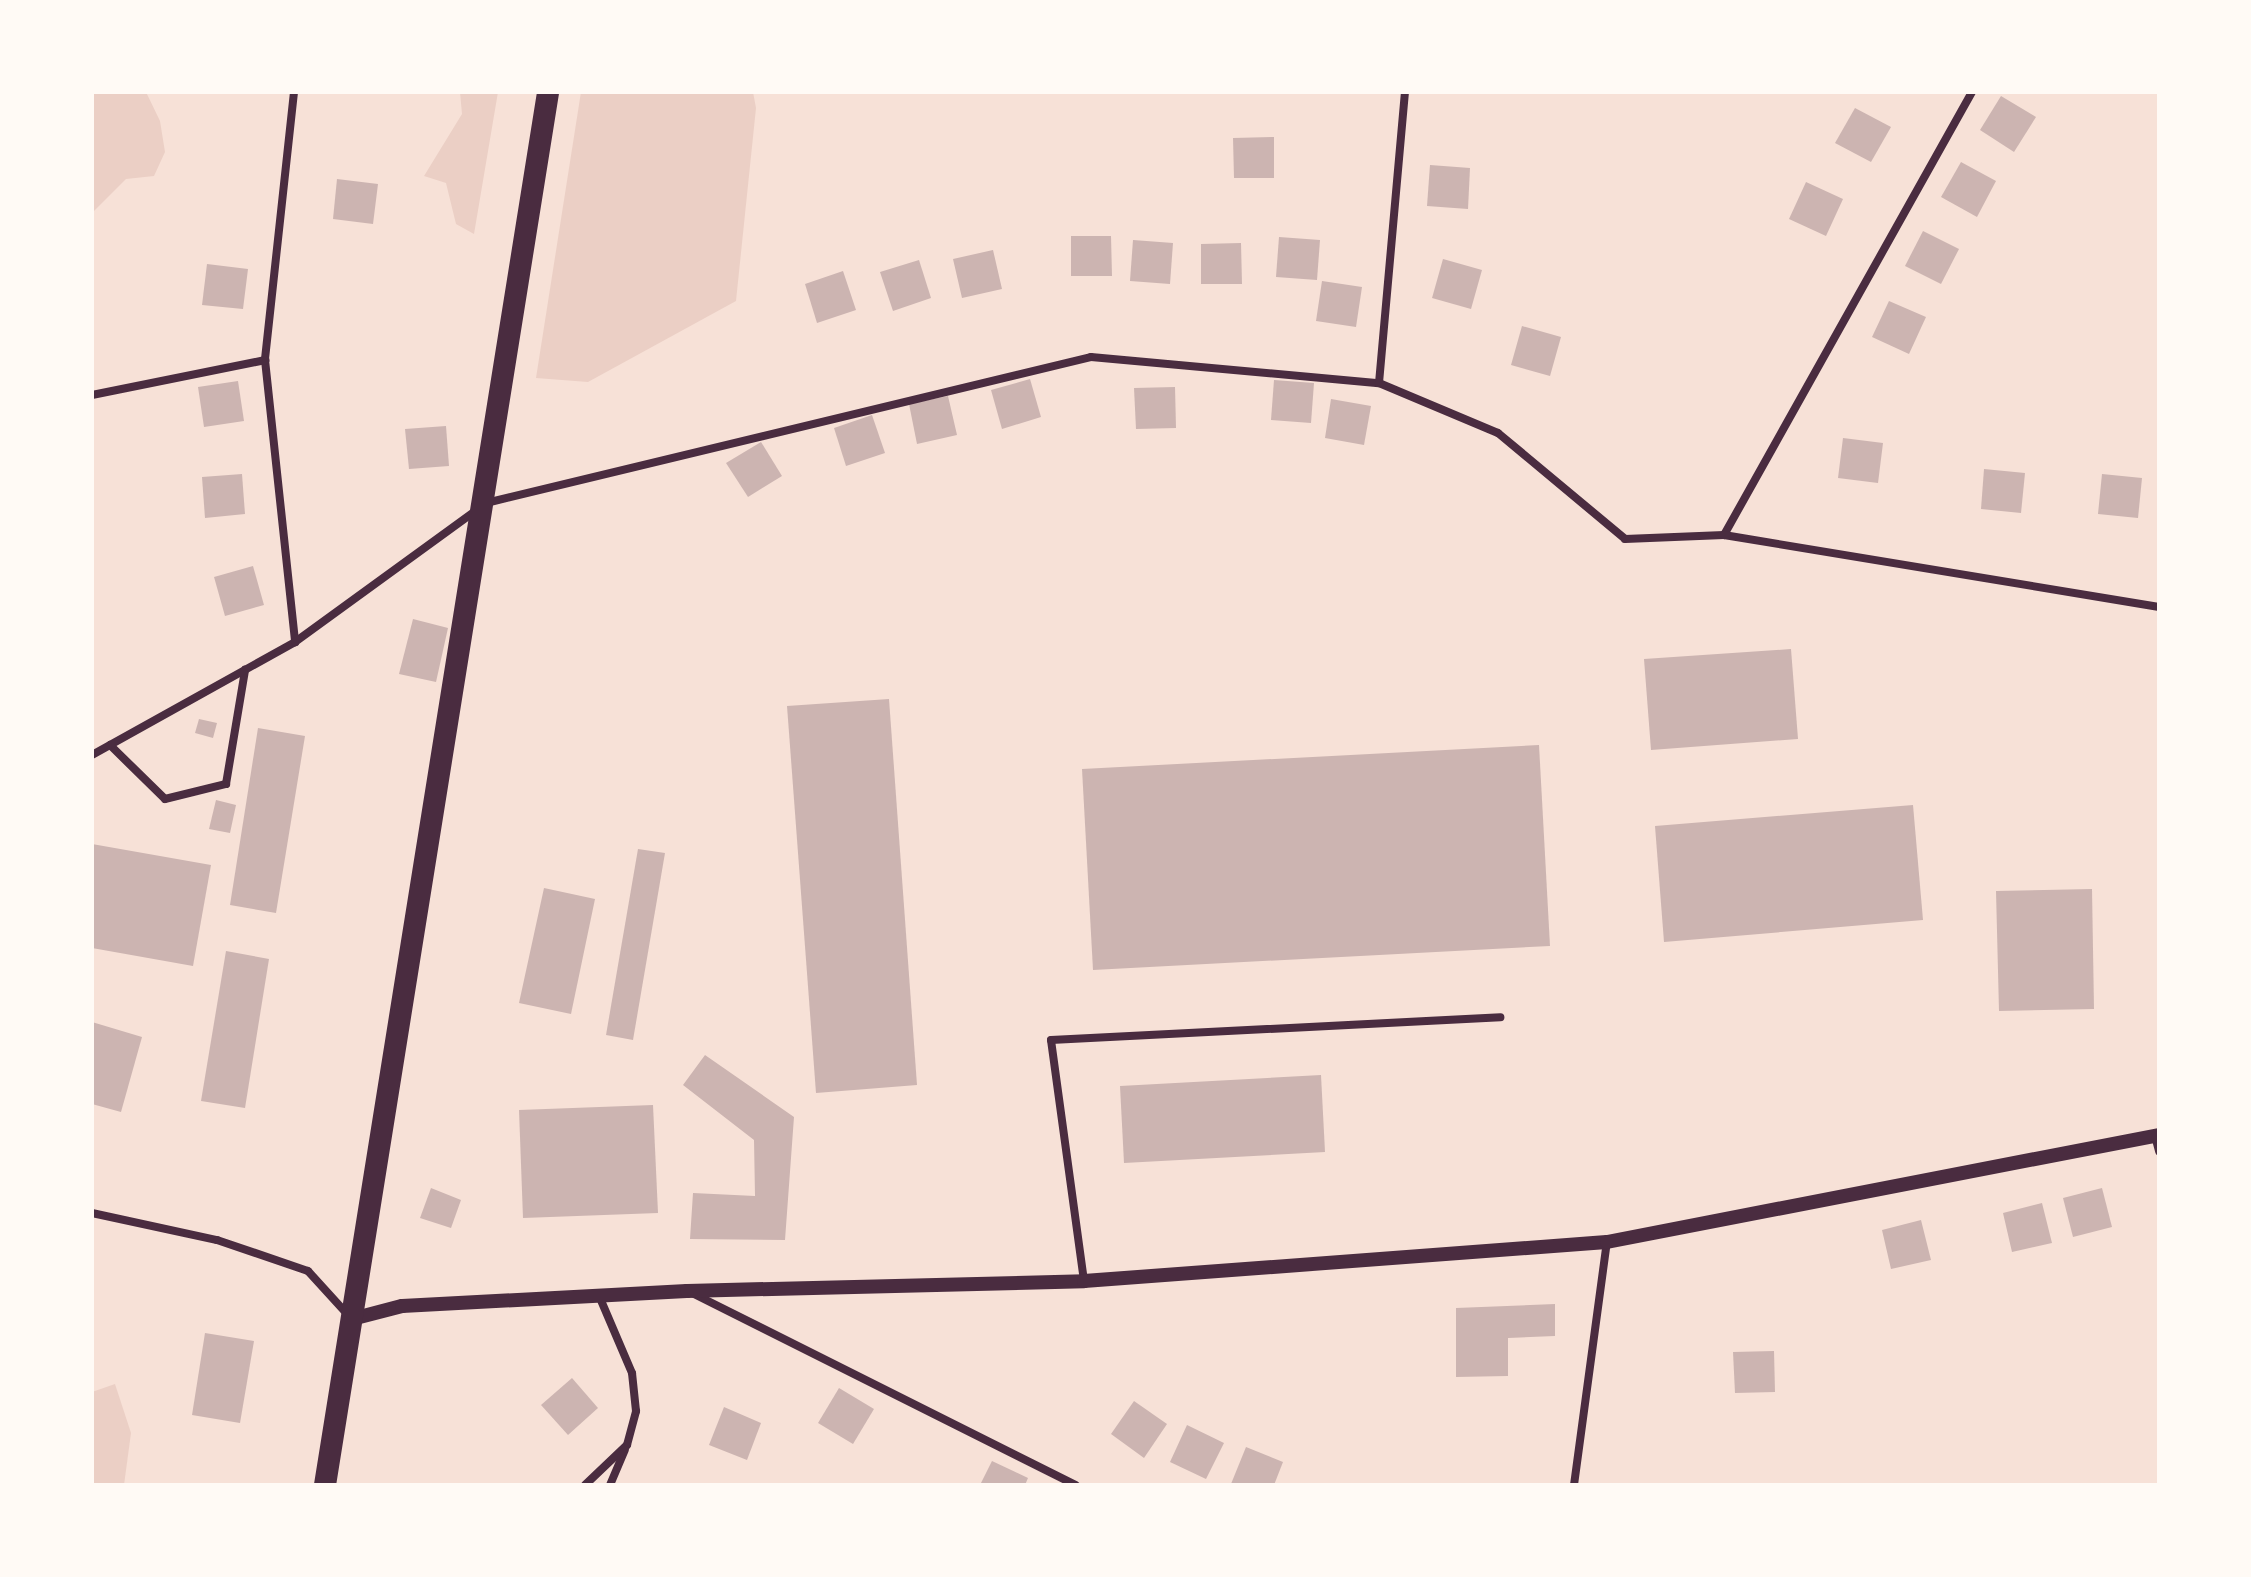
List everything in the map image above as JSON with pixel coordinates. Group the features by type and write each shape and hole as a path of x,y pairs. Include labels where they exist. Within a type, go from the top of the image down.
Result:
{"highway":[{"path":"325,1485 486,503 548,92"}],"street":[{"path":"294,92 265,360 295,642"},
{"path":"1379,383 1405,92"},
{"path":"1724,535 1972,92"},
{"path":"92,755 295,642 486,503 1091,357 1379,383 1498,433 1625,539 1724,535 2159,607"},
{"path":"92,395 265,360"},
{"path":"110,745 165,799 226,784 245,670"},
{"path":"1084,1281 1051,1040 1500,1017"},
{"path":"92,1213 217,1240 308,1271 352,1319 402,1306 600,1298 687,1291 1084,1281 1607,1242 2158,1140"},
{"path":"1574,1485 1607,1242"},
{"path":"687,1291 1076,1485"},
{"path":"600,1298 632,1373 636,1411 627,1445 610,1485"},
{"path":"585,1485 627,1445"}],"shaded area":[{"path":"92,92 146,92 160,121 165,152 154,176 126,179 92,213"},
{"path":"460,92 498,92 474,234 456,224 446,183 424,176 462,114"},
{"path":"581,92 753,92 756,108 736,301 588,382 536,378"},
{"path":"115,1384 131,1433 124,1485 92,1485 92,1392"}],"building":[{"path":"2001,96 2036,117 2014,152 1980,130"},
{"path":"1855,108 1891,127 1871,162 1835,143"},
{"path":"1274,137 1274,178 1234,178 1233,138"},
{"path":"1961,162 1996,181 1977,217 1941,197"},
{"path":"1430,165 1470,168 1468,209 1427,206"},
{"path":"337,179 378,184 373,224 333,219"},
{"path":"1806,182 1843,199 1826,236 1789,219"},
{"path":"1923,231 1959,249 1941,284 1905,266"},
{"path":"1071,236 1111,236 1112,276 1071,276"},
{"path":"1279,237 1320,240 1317,280 1276,277"},
{"path":"1133,240 1173,243 1170,284 1130,281"},
{"path":"1241,243 1242,284 1201,284 1201,244"},
{"path":"993,250 1002,289 962,298 953,259"},
{"path":"1443,259 1482,270 1471,309 1432,298"},
{"path":"919,260 931,298 893,311 880,272"},
{"path":"207,264 248,269 243,309 202,305"},
{"path":"843,271 856,310 817,323 805,284"},
{"path":"1322,281 1362,287 1356,327 1316,321"},
{"path":"1889,301 1926,317 1909,354 1872,337"},
{"path":"1522,326 1561,337 1550,376 1511,365"},
{"path":"1030,379 1041,417 1002,429 991,390"},
{"path":"1274,380 1314,383 1311,423 1271,420"},
{"path":"238,381 244,421 204,427 198,387"},
{"path":"1175,387 1176,428 1136,429 1134,388"},
{"path":"948,396 957,435 917,444 909,404"},
{"path":"1331,399 1371,406 1364,445 1325,438"},
{"path":"872,415 885,453 846,466 834,428"},
{"path":"446,426 449,466 409,469 405,429"},
{"path":"1843,438 1883,443 1878,483 1838,478"},
{"path":"761,442 782,476 748,497 726,463"},
{"path":"1984,469 2025,473 2021,513 1981,509"},
{"path":"242,474 245,514 205,518 202,477"},
{"path":"2102,474 2142,478 2138,518 2098,514"},
{"path":"253,566 264,605 225,616 214,577"},
{"path":"413,619 448,628 436,682 399,674"},
{"path":"1791,649 1798,739 1651,750 1644,659"},
{"path":"889,699 917,1085 816,1093 787,706"},
{"path":"199,719 217,723 213,738 195,733"},
{"path":"258,728 305,736 276,913 230,905"},
{"path":"1539,745 1550,946 1093,970 1082,769"},
{"path":"216,800 236,805 230,833 209,829"},
{"path":"1913,805 1923,920 1664,942 1655,826"},
{"path":"92,844 211,865 193,966 92,948"},
{"path":"638,849 665,853 633,1040 606,1035"},
{"path":"544,888 595,899 571,1014 519,1003"},
{"path":"2092,889 2094,1009 1999,1011 1996,891"},
{"path":"226,951 269,959 245,1108 201,1101"},
{"path":"92,1022 142,1037 121,1112 92,1104"},
{"path":"705,1055 794,1117 785,1240 690,1239 693,1193 755,1196 754,1140 683,1085"},
{"path":"1321,1075 1325,1152 1124,1163 1120,1086"},
{"path":"653,1105 658,1213 523,1218 519,1110"},
{"path":"431,1188 461,1200 451,1228 420,1218"},
{"path":"2102,1188 2112,1227 2073,1237 2063,1198"},
{"path":"2042,1203 2052,1243 2012,1252 2003,1213"},
{"path":"1921,1220 1931,1260 1891,1269 1882,1230"},
{"path":"1555,1304 1555,1336 1508,1338 1508,1376 1456,1377 1456,1308"},
{"path":"205,1333 254,1341 240,1423 192,1415"},
{"path":"1774,1351 1775,1392 1735,1393 1733,1352"},
{"path":"572,1378 598,1408 568,1435 541,1405"},
{"path":"839,1388 874,1409 853,1444 818,1423"},
{"path":"1134,1401 1167,1424 1144,1458 1111,1434"},
{"path":"724,1407 761,1423 747,1460 709,1445"},
{"path":"1187,1425 1224,1443 1206,1479 1170,1462"},
{"path":"1246,1447 1283,1462 1274,1485 1231,1484"},
{"path":"992,1461 1028,1478 1025,1485 980,1485"}]}
